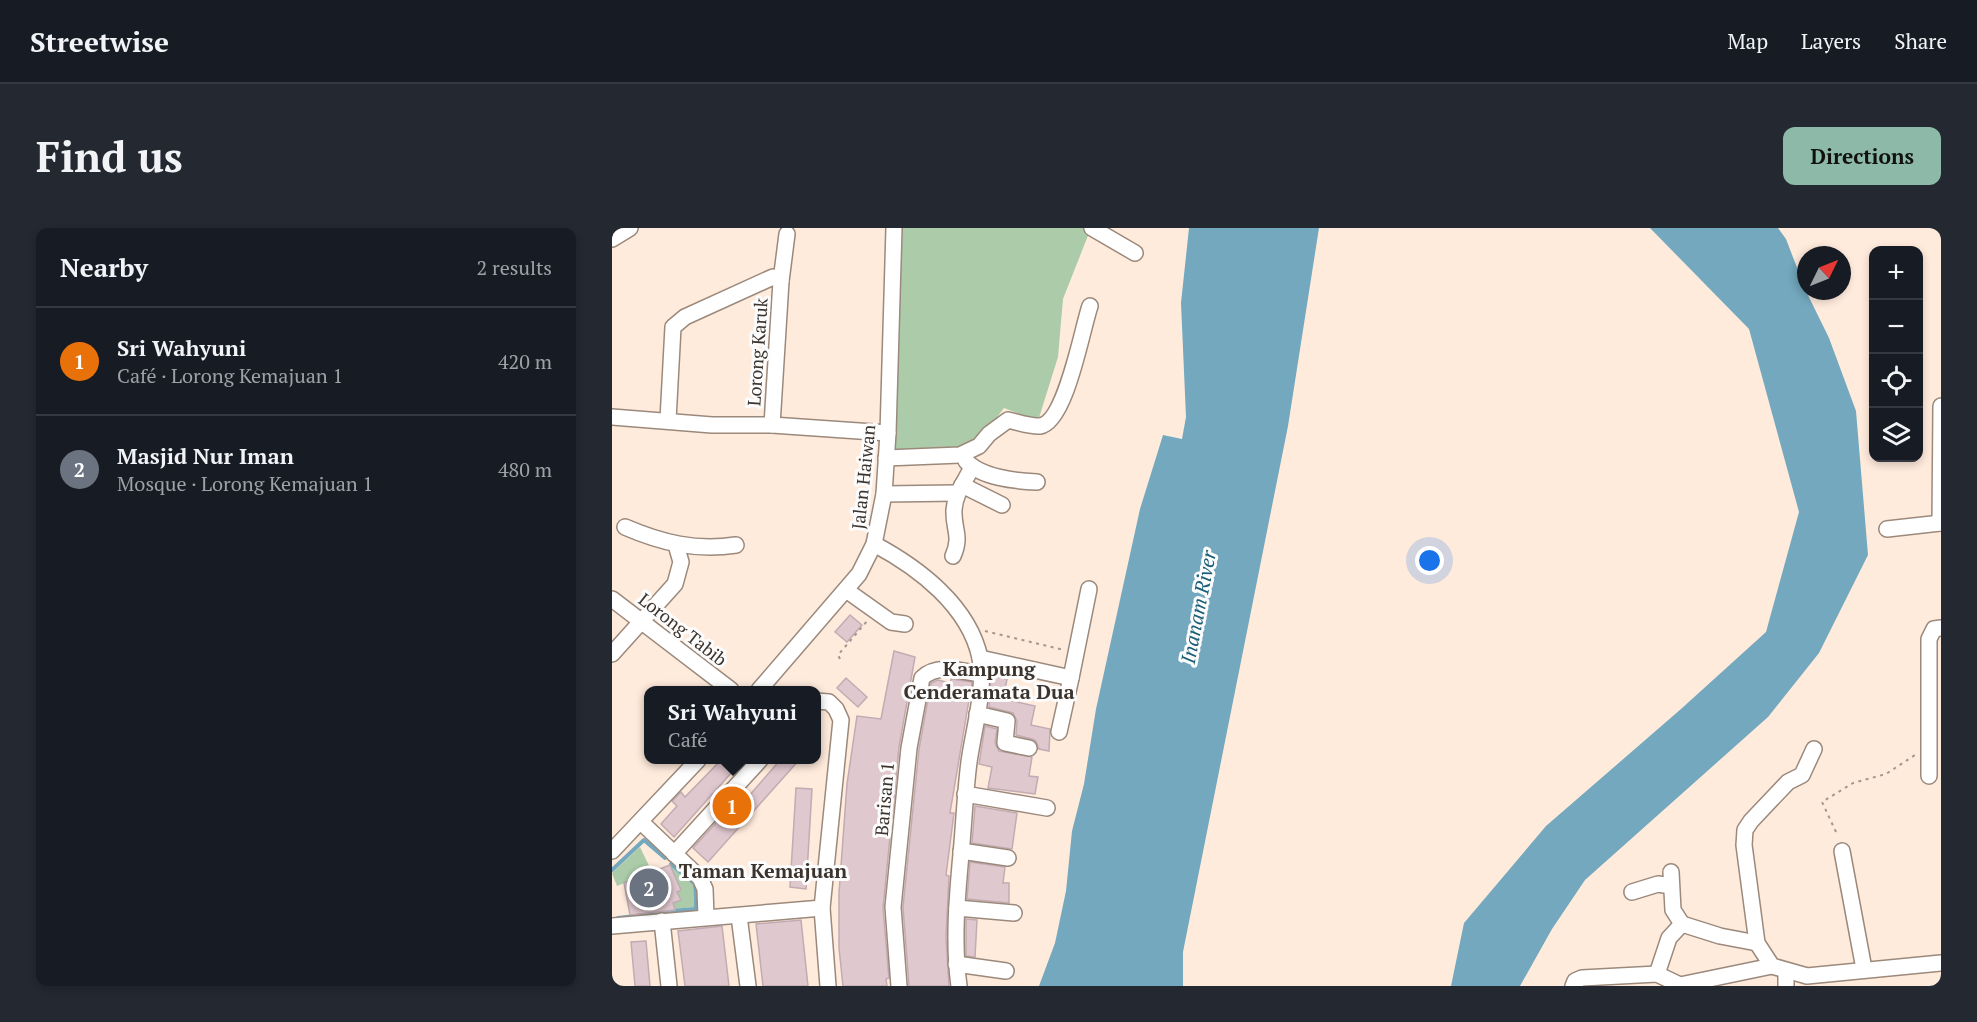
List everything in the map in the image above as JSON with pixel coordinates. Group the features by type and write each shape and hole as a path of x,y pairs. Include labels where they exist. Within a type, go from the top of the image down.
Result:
{"street":[{"path":"612,238 630,228"},
{"name":"Jalan Haiwan","path":"762,686 859,574 874,544 884,494 888,433 894,228"},
{"path":"1092,228 1135,253"},
{"path":"781,281 787,234"},
{"name":"Lorong Karuk","path":"668,420 673,327 685,317 729,295 773,277 781,281 772,425"},
{"path":"886,458 960,454 979,446 989,434 1008,420 1039,426 1050,422 1057,412 1073,366 1090,306"},
{"path":"1887,529 1941,523 1941,406"},
{"path":"612,417 668,420 712,426 772,425 888,433"},
{"path":"960,454 972,467 1016,481 1037,482"},
{"path":"953,556 959,543 954,512 959,489 972,467"},
{"path":"884,494 959,489 1002,505"},
{"path":"625,527 676,545 716,548 736,545"},
{"path":"874,544 897,556 955,606 968,626 980,666 977,714 965,794 957,908 956,964 959,986"},
{"path":"612,654 675,584 681,562 676,545"},
{"path":"1059,732 1089,589"},
{"path":"846,590 891,622 904,624"},
{"name":"Lorong Tabib","path":"612,599 726,686"},
{"path":"1929,776 1929,639 1934,629 1941,628"},
{"path":"980,666 1071,678"},
{"name":"Barisan 1","path":"899,986 893,907 909,748 922,678 929,671 936,669 980,666"},
{"path":"821,701 829,702 836,709 841,720 822,908 828,986"},
{"path":"977,714 1007,721 1005,743 1029,748"},
{"path":"1781,974 1757,944 1744,844 1745,830 1788,782 1802,775 1814,749"},
{"path":"612,851 693,764"},
{"path":"674,854 755,764"},
{"path":"965,794 1047,808"},
{"path":"641,822 700,878 705,889 706,917"},
{"path":"961,851 1008,858"},
{"path":"1842,851 1864,969"},
{"path":"1632,892 1671,879 1673,909 1683,924 1720,936 1757,944"},
{"path":"612,926 822,908"},
{"path":"957,908 1014,913"},
{"path":"739,916 748,986"},
{"path":"662,921 669,986"},
{"path":"1658,974 1669,938 1683,924"},
{"path":"1573,986 1575,981 1582,978 1658,974 1680,985 1781,974 1807,976 1941,963"},
{"path":"956,964 1006,971"}],"path":[{"path":"840,659 838,655 876,611"},
{"path":"968,626 1074,652"},
{"path":"1836,832 1822,802 1853,783 1886,774 1930,744"}],"green space":[{"path":"901,228 1091,228 1063,299 1058,357 1038,421 1004,408 983,434 969,445 888,456"},
{"path":"640,847 652,872 617,886 612,873"},
{"path":"670,865 693,885 694,907 675,909 673,903 680,900 677,892 681,890"}],"water":[{"name":"Inanam River","path":"1189,228 1319,228 1288,426 1183,952 1183,986 1039,986 1055,943 1066,891 1072,831 1084,784 1096,709 1140,509 1163,435 1182,439 1186,417 1181,303"},
{"path":"1650,228 1778,228 1786,239 1797,268 1797,300 1810,300 1829,338 1856,411 1868,555 1819,653 1768,717 1585,880 1552,929 1520,986 1451,986 1464,923 1546,826 1766,632 1799,512 1749,329"}],"building":[{"path":"850,615 862,625 847,642 835,632"},
{"path":"894,651 915,657 899,747 892,819 887,819 885,837 890,837 883,908 889,978 886,979 887,986 843,986 839,948 839,893 847,784 857,716 881,719"},
{"path":"991,676 1007,679 1003,699 1035,706 1031,725 1050,729 1049,751 1039,749 1036,741 1032,739 1016,735 1017,721 1013,713 989,707"},
{"path":"846,678 867,697 858,707 837,688"},
{"path":"951,679 972,682 950,813 954,813 946,875 949,876 946,937 949,986 909,986 903,907 919,749 931,683 938,680 950,683"},
{"path":"985,726 997,729 995,743 999,751 1032,757 1029,776 1038,777 1035,794 988,788 992,767 979,764"},
{"path":"717,764 723,764 732,772 674,837 661,824 677,806 672,801 681,792 685,797"},
{"path":"777,764 796,764 708,862 693,848 737,800 742,804"},
{"path":"796,788 812,789 806,889 790,887"},
{"path":"975,806 1017,813 1012,849 972,843"},
{"path":"970,862 1005,867 1003,883 1009,883 1009,903 967,899"},
{"path":"670,865 681,890 677,892 681,900 673,903 675,910 630,915 624,883"},
{"path":"966,919 977,920 975,957 966,956"},
{"path":"801,920 808,986 763,986 756,924"},
{"path":"722,926 729,986 685,986 678,931"},
{"path":"646,941 650,986 635,986 631,942"}],"waterway":[{"path":"612,870 644,840 665,858"},
{"path":"671,864 695,884 696,906 695,909 672,911"},
{"path":"618,918 668,912"}],"place":[{"name":"Sri Wahyuni","path":"732,806"},
{"name":"Masjid Nur Iman","path":"649,888"}],"district":[{"name":"Kampung Cenderamata Dua","path":"989,680"},
{"name":"Taman Kemajuan","path":"763,870"}]}
